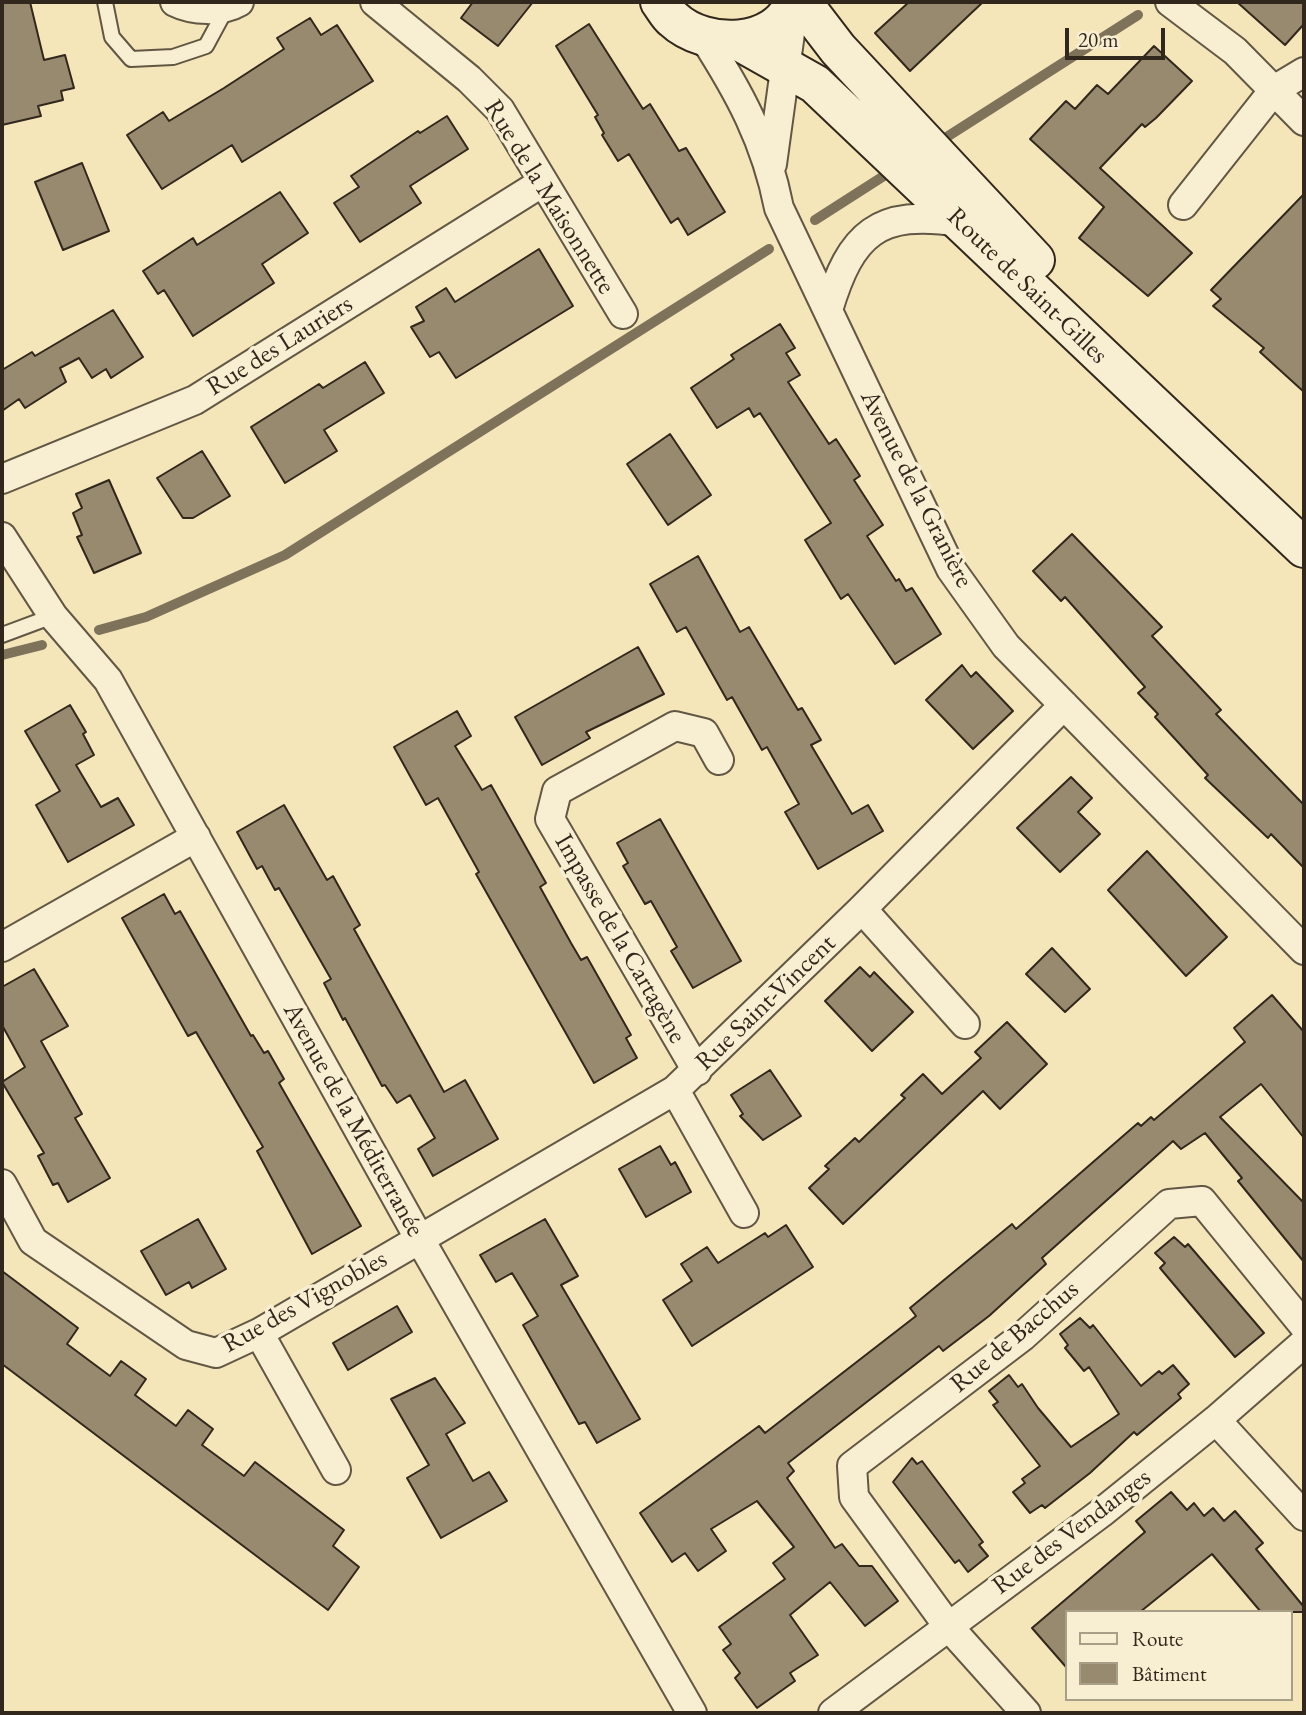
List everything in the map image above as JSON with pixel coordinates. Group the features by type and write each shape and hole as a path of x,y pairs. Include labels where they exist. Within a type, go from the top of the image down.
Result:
{"main road":[{"name":"Route de Saint-Gilles","path":"660,2 674,20 720,38 816,84 1304,548"},
{"name":"Route de Saint-Gilles","path":"797,2 1030,255 1304,513"},
{"path":"720,38 766,34 783,21 797,2"}],"street":[{"path":"175,2 182,5 233,6"},
{"name":"Rue de la Maisonnette","path":"375,2 469,79 500,110 623,313"},
{"name":"Avenue de la Granière","path":"771,167 797,2"},
{"path":"1170,2 1235,51 1304,121"},
{"name":"Avenue de la Granière","path":"720,38 771,167 779,208 951,569 1006,646 1304,950"},
{"path":"1183,205 1274,90 1304,72"},
{"name":"Rue des Lauriers","path":"2,479 195,400 543,182"},
{"path":"828,310 837,280 858,245 878,225 928,217 960,222"},
{"name":"Avenue de la Méditerranée","path":"2,537 53,616 108,680 419,1238 692,1713"},
{"name":"Rue Saint-Vincent","path":"419,1238 675,1090 862,909 1064,705"},
{"name":"Impasse de la Cartagène","path":"697,1071 550,819 557,792 675,726 704,733 719,760"},
{"path":"2,947 196,837"},
{"path":"862,909 965,1024"},
{"path":"675,1090 744,1213"},
{"name":"Rue des Vignobles","path":"2,1184 33,1241 186,1345 216,1353 259,1333 419,1238"},
{"name":"Rue de Bacchus","path":"948,1626 854,1497 852,1466 1023,1335 1169,1203 1202,1200 1304,1326"},
{"path":"259,1333 336,1470"},
{"name":"Rue des Vendanges","path":"833,1713 1101,1513 1216,1420 1304,1343"},
{"path":"1216,1420 1304,1516"},
{"path":"948,1626 1026,1713"}],"lane":[{"path":"105,2 112,37 131,59 173,57 206,46 233,6"},
{"path":"2,635 23,630 53,616"}],"building":[{"path":"2,2 30,2 44,60 65,55 74,88 61,91 63,100 38,106 41,116 2,125"},
{"path":"473,2 533,2 498,46 461,18"},
{"path":"909,2 983,2 910,71 875,33"},
{"path":"1237,2 1304,2 1304,24 1285,45"},
{"path":"310,18 321,35 337,25 373,81 242,162 232,145 162,189 127,135 163,112 169,121 224,88 284,49 277,38"},
{"path":"589,24 643,109 650,104 679,151 686,148 725,212 688,235 678,218 671,223 629,154 618,161 602,135 604,133 595,117 598,115 556,46"},
{"path":"1154,46 1192,81 1156,118 1145,127 1142,124 1100,168 1192,253 1148,296 1079,238 1104,207 1030,139 1066,101 1075,109 1097,85 1108,94"},
{"path":"447,116 468,149 410,186 421,203 360,242 334,203 359,187 351,176 418,131 420,133"},
{"path":"82,163 109,231 63,250 35,182"},
{"path":"280,192 308,233 262,264 274,283 193,336 164,290 158,294 143,271 193,238 197,245"},
{"path":"1304,194 1304,392 1260,352 1264,348 1213,306 1221,299 1211,290"},
{"path":"539,249 573,306 456,378 439,352 430,357 411,327 424,321 416,307 446,288 455,302"},
{"path":"113,310 143,357 111,378 106,369 92,378 79,358 60,368 66,382 25,408 19,399 2,411 2,370 32,352 35,356"},
{"path":"780,324 795,348 786,353 800,375 788,382 829,444 836,439 860,476 854,480 883,525 867,536 896,581 899,579 906,591 912,588 941,634 895,664 848,594 841,599 805,540 831,523 760,413 754,417 749,408 717,428 691,388 734,359 731,355"},
{"path":"365,362 384,393 324,430 337,451 285,483 251,427 319,384 323,388"},
{"path":"670,434 711,495 668,525 627,464"},
{"path":"202,451 230,496 193,518 183,518 157,478"},
{"path":"109,480 141,553 94,573 77,537 82,535 73,513 82,508 76,494"},
{"path":"1072,534 1162,627 1152,636 1221,710 1216,714 1304,805 1304,868 1271,834 1268,838 1205,778 1208,775 1155,717 1158,714 1138,693 1145,687 1065,597 1061,601 1033,571"},
{"path":"698,556 740,632 749,627 798,710 802,708 821,740 811,745 852,814 868,805 883,831 818,869 785,812 799,804 767,747 762,750 732,697 727,700 686,627 677,632 650,584"},
{"path":"638,647 664,694 586,732 590,738 542,765 515,717"},
{"path":"962,665 971,677 976,672 1013,711 973,749 926,700"},
{"path":"70,705 86,732 83,734 94,755 76,765 101,807 118,798 134,825 68,862 36,805 60,791 25,731"},
{"path":"457,711 471,736 455,746 482,790 491,785 546,883 540,887 571,943 581,960 587,957 631,1035 626,1038 637,1058 594,1083 476,874 479,872 438,798 426,805 394,747"},
{"path":"1071,777 1092,798 1078,812 1100,834 1060,872 1017,828"},
{"path":"284,805 327,880 333,876 360,925 354,929 444,1092 465,1080 498,1139 433,1176 418,1149 435,1138 410,1095 397,1103 385,1085 382,1086 324,983 331,979 279,888 275,890 262,866 257,869 237,832"},
{"path":"660,819 741,961 693,988 671,951 677,947 651,901 645,904 623,866 628,863 617,843"},
{"path":"1147,851 1227,937 1186,976 1108,890"},
{"path":"164,894 175,914 180,911 251,1036 253,1035 264,1053 268,1051 284,1079 279,1083 361,1226 312,1254 257,1151 263,1147 196,1032 188,1036 122,918"},
{"path":"1052,948 1090,989 1065,1012 1026,974"},
{"path":"860,967 870,977 874,972 913,1012 872,1051 825,1001"},
{"path":"34,969 68,1026 41,1041 82,1114 75,1118 110,1178 68,1202 58,1183 53,1185 38,1156 44,1153 2,1082 25,1067 2,1025 2,987"},
{"path":"1272,995 1304,1032 1304,1138 1261,1084 1220,1117 1304,1203 1304,1262 1238,1181 1242,1178 1205,1133 1181,1149 1173,1141 1042,1258 1046,1264 989,1316 943,1351 939,1346 788,1463 794,1471 787,1478 835,1548 842,1544 859,1566 872,1566 898,1601 865,1626 830,1582 790,1615 818,1655 790,1673 795,1681 757,1708 735,1678 740,1673 723,1650 731,1644 719,1627 785,1579 773,1563 794,1547 757,1501 711,1529 726,1551 698,1571 685,1553 672,1562 640,1513 759,1426 765,1433 916,1316 910,1308 1012,1224 1016,1229 1138,1123 1141,1126 1151,1117 1154,1120 1245,1042 1234,1028"},
{"path":"1007,1022 1047,1064 1000,1109 983,1091 843,1224 809,1188 829,1169 825,1166 855,1138 859,1142 905,1098 901,1095 923,1074 942,1094 981,1058 975,1052"},
{"path":"770,1070 801,1116 763,1140 740,1116 743,1114 731,1095"},
{"path":"660,1146 671,1165 675,1162 691,1192 646,1217 619,1169"},
{"path":"198,1219 226,1269 192,1288 189,1282 166,1295 141,1251"},
{"path":"545,1219 578,1276 561,1285 640,1419 597,1443 585,1422 579,1424 523,1325 538,1316 512,1273 496,1282 480,1255"},
{"path":"786,1225 813,1267 692,1346 663,1300 692,1281 681,1264 707,1247 718,1263 765,1233 768,1237"},
{"path":"1174,1237 1185,1247 1188,1244 1264,1333 1235,1357 1160,1268 1165,1263 1155,1253"},
{"path":"2,1271 78,1328 67,1344 110,1376 121,1361 146,1379 135,1395 176,1426 188,1410 213,1429 202,1445 244,1476 255,1462 344,1530 333,1546 359,1567 328,1610 2,1364"},
{"path":"397,1306 412,1332 348,1370 333,1343"},
{"path":"1080,1318 1090,1328 1093,1325 1141,1386 1159,1371 1162,1374 1173,1365 1189,1384 1178,1394 1181,1398 1137,1435 1134,1432 1090,1473 1045,1508 1042,1505 1030,1513 1013,1492 1025,1483 1022,1479 1040,1466 993,1405 998,1402 989,1391 1009,1375 1018,1387 1022,1384 1038,1408 1071,1447 1119,1414 1089,1367 1084,1371 1065,1348 1068,1345 1060,1334"},
{"path":"435,1378 465,1423 446,1434 473,1481 489,1472 507,1501 441,1538 407,1478 429,1465 391,1399"},
{"path":"912,1458 917,1464 922,1461 983,1542 979,1545 988,1556 968,1572 959,1560 955,1563 893,1482"},
{"path":"1171,1492 1187,1510 1194,1503 1204,1516 1213,1508 1224,1521 1235,1511 1263,1543 1256,1549 1304,1607 1304,1612 1259,1610 1212,1554 1142,1610 1064,1610 1064,1665 1032,1628 1145,1532 1136,1521"}],"waterway":[{"path":"942,140 1138,15"},
{"path":"815,220 890,172"},
{"path":"99,630 146,617 285,555 769,249"},
{"path":"2,655 42,645"}]}
